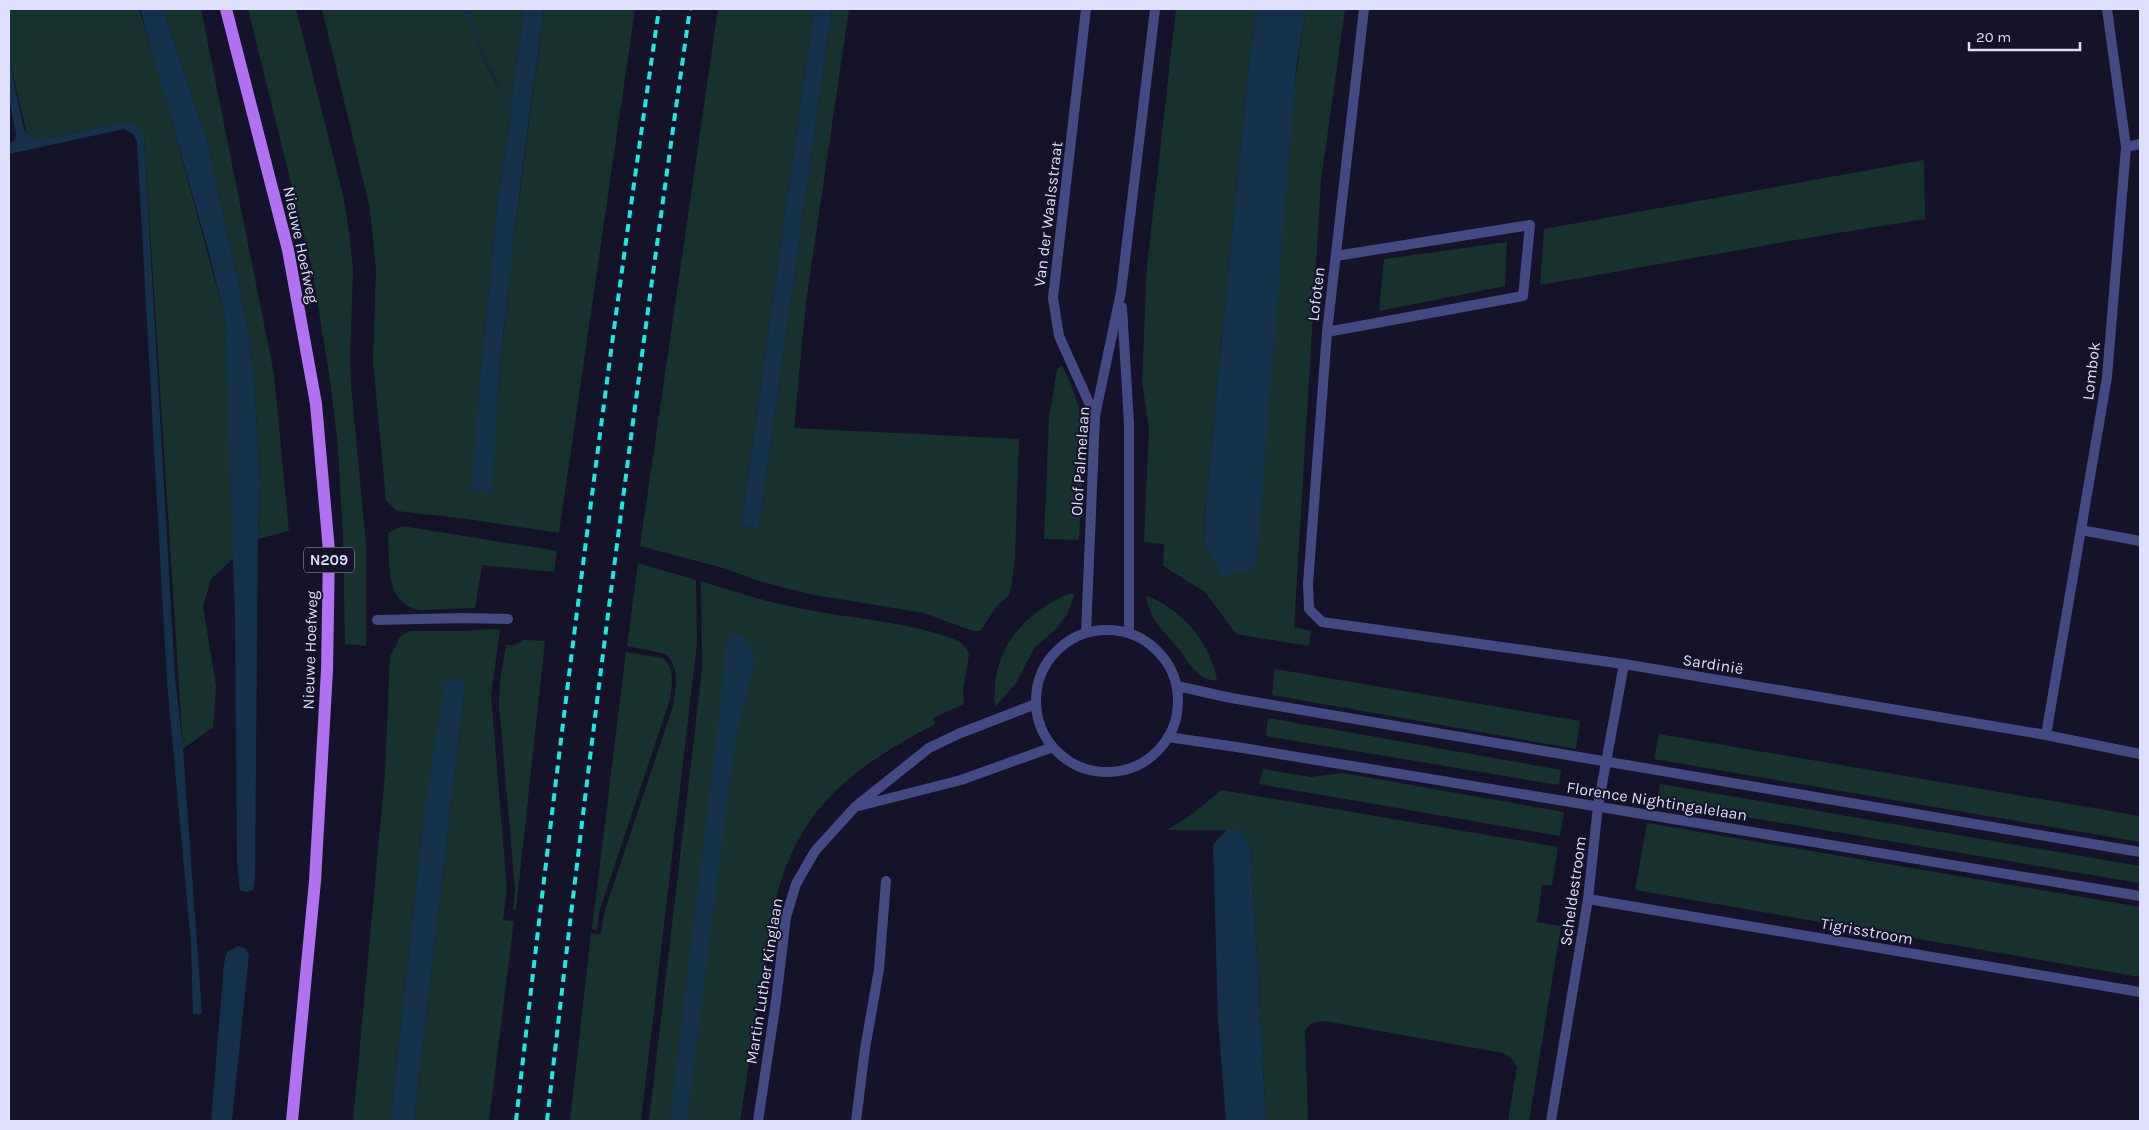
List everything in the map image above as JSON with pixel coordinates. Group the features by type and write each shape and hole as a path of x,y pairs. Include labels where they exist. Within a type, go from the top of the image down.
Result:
{"main road":[{"name":"Nieuwe Hoefweg","path":"226,9 290,260 316,404 329,551 327,670 316,871 292,1121"}],"street":[{"name":"Van der Waalsstraat","path":"1086,9 1053,298 1059,336 1096,416"},
{"name":"Olof Palmelaan","path":"1086,633 1096,416 1121,292 1155,9"},
{"name":"Lofoten","path":"1308,584 1327,332 1364,9"},
{"name":"Lombok","path":"2046,735 2107,377 2126,147 2107,9"},
{"path":"2126,147 2140,144"},
{"path":"1327,332 1523,296 1530,225 1336,256"},
{"name":"Olof Palmelaan","path":"1121,292 1129,424 1129,633"},
{"path":"2081,530 2140,540"},
{"name":"Sardinië","path":"1308,584 1309,609 1322,622 1624,664 2046,735 2140,754"},
{"path":"377,620 508,619"},
{"path":"1100,630 1129,633 1155,648 1169,666 1177,686 1178,704 1175,722 1168,737 1158,750 1144,761 1130,768 1113,772 1096,771 1080,767 1065,759 1053,748 1044,734 1038,720 1036,704 1038,681 1049,660 1065,644 1086,633 1100,630"},
{"name":"Scheldestroom","path":"1551,1121 1588,899 1598,806 1624,664"},
{"name":"Florence Nightingalelaan","path":"1177,686 1231,698 1606,761 1740,786 2140,852"},
{"name":"Martin Luther Kinglaan","path":"758,1121 776,1001 786,917 796,884 815,851 855,807 929,748 958,734 1036,704"},
{"name":"Florence Nightingalelaan","path":"1168,737 2140,896"},
{"path":"855,807 961,780 1053,748"},
{"path":"856,1121 865,1049 879,969 886,880"},
{"name":"Tigrisstroom","path":"1588,899 2140,992"}],"green space":[{"path":"9,9 139,9 159,74 225,317 234,558 211,579 203,606 216,686 213,727 183,749 144,137 127,121 44,139 33,139 27,134 9,59"},
{"path":"163,9 201,9 274,374 289,531 258,539 260,485 254,373 246,319 208,143"},
{"path":"248,9 296,9 343,195 353,271 350,357 366,544 366,646 345,644 343,539 338,447 330,380 312,268"},
{"path":"322,9 464,9 490,73 511,108 498,199 482,358 472,490 492,494 494,437 510,267 544,9 635,9 559,533 397,511 386,500 373,362 376,270 370,209"},
{"path":"467,9 524,9 511,104 492,70"},
{"path":"718,9 814,9 741,525 753,528 759,526 832,9 849,9 806,302 794,428 1019,439 1015,557 1011,589 1009,595 997,606 980,631 973,631 924,613 809,594 758,581 723,568 640,546"},
{"path":"1176,9 1256,9 1246,90 1206,501 1204,542 1221,575 1306,9 1345,9 1321,181 1294,627 1311,631 1309,646 1236,634 1205,592 1163,566 1164,544 1144,542 1149,429 1142,381 1147,266"},
{"path":"1924,160 1925,219 1540,285 1544,229"},
{"path":"1507,242 1505,286 1379,311 1384,259"},
{"path":"1062,366 1077,402 1082,420 1084,440 1079,540 1044,539 1049,419 1057,369"},
{"path":"402,526 557,551 554,572 482,565 475,608 420,610 408,606 400,599 391,580 388,533"},
{"path":"638,563 696,580 697,643 641,1121 570,1121 591,933 601,934 604,913 674,703 676,677 673,665 666,654 627,646"},
{"path":"701,581 794,607 936,633 959,642 965,647 969,655 963,689 964,704 933,718 935,724 874,760 850,778 828,798 810,821 794,848 782,879 772,915 740,1121 649,1121 702,670"},
{"path":"1069,594 1075,594 1067,614 1058,627 1035,647 1016,683 996,706 994,697 997,671 1009,642 1029,618 1055,600"},
{"path":"1146,596 1171,609 1189,625 1210,656 1217,680 1204,678 1194,669 1153,617 1147,604"},
{"path":"500,630 491,695 507,889 503,920 514,921 489,1121 414,1121 465,687 424,814 390,1121 353,1121 385,774 390,657 400,637 409,631"},
{"path":"524,640 545,641 516,910 513,909 515,888 499,705 500,681 506,645 513,645"},
{"path":"626,652 663,658 670,668 672,684 669,702 599,912 597,930 592,929"},
{"path":"1275,669 1580,721 1576,749 1272,695"},
{"path":"1268,718 1561,770 1559,785 1266,736"},
{"path":"1659,734 2140,816 2140,842 1654,759"},
{"path":"1263,769 1311,777 1343,773 1564,812 1560,836 1259,784"},
{"path":"1660,784 2140,866 2140,883 1657,802"},
{"path":"1221,790 1558,847 1552,885 1542,885 1537,922 1561,926 1529,1121 1508,1121 1517,1067 1512,1059 1503,1053 1324,1021 1312,1023 1305,1030 1308,1121 1266,1121 1251,848 1240,830 1167,830 1194,813"},
{"path":"1647,823 2140,907 2140,977 1635,890"}],"water":[{"path":"140,9 163,9 208,143 246,319 254,373 260,485 255,876 253,890 246,892 240,890 237,863 235,618 225,317 209,253"},
{"path":"464,9 467,9 491,70 511,103 524,9 544,9 506,311 495,433 492,494 471,490 498,199 511,109 479,48"},
{"path":"814,9 832,9 759,527 753,528 741,525"},
{"path":"1256,9 1306,9 1296,70 1256,569 1221,576 1204,542 1206,501 1246,90"},
{"path":"9,59 24,130 33,139 44,139 127,121 140,128 144,137 175,678 183,749 202,1013 199,1015 193,1014 191,944 167,682 137,142 133,134 124,129 9,154 9,144 15,140 16,134 9,99"},
{"path":"738,635 748,641 755,659 734,748 687,1121 670,1121 723,681 724,654 728,639"},
{"path":"456,678 464,681 465,687 414,1121 390,1121 424,814 445,682"},
{"path":"1226,830 1240,830 1251,848 1266,1121 1226,1121 1218,1020 1213,845"},
{"path":"238,946 245,948 249,955 232,1121 211,1121 224,964 227,952"}],"railway":[{"path":"516,1121 583,565 659,9"},
{"path":"547,1121 614,565 690,9"}]}
